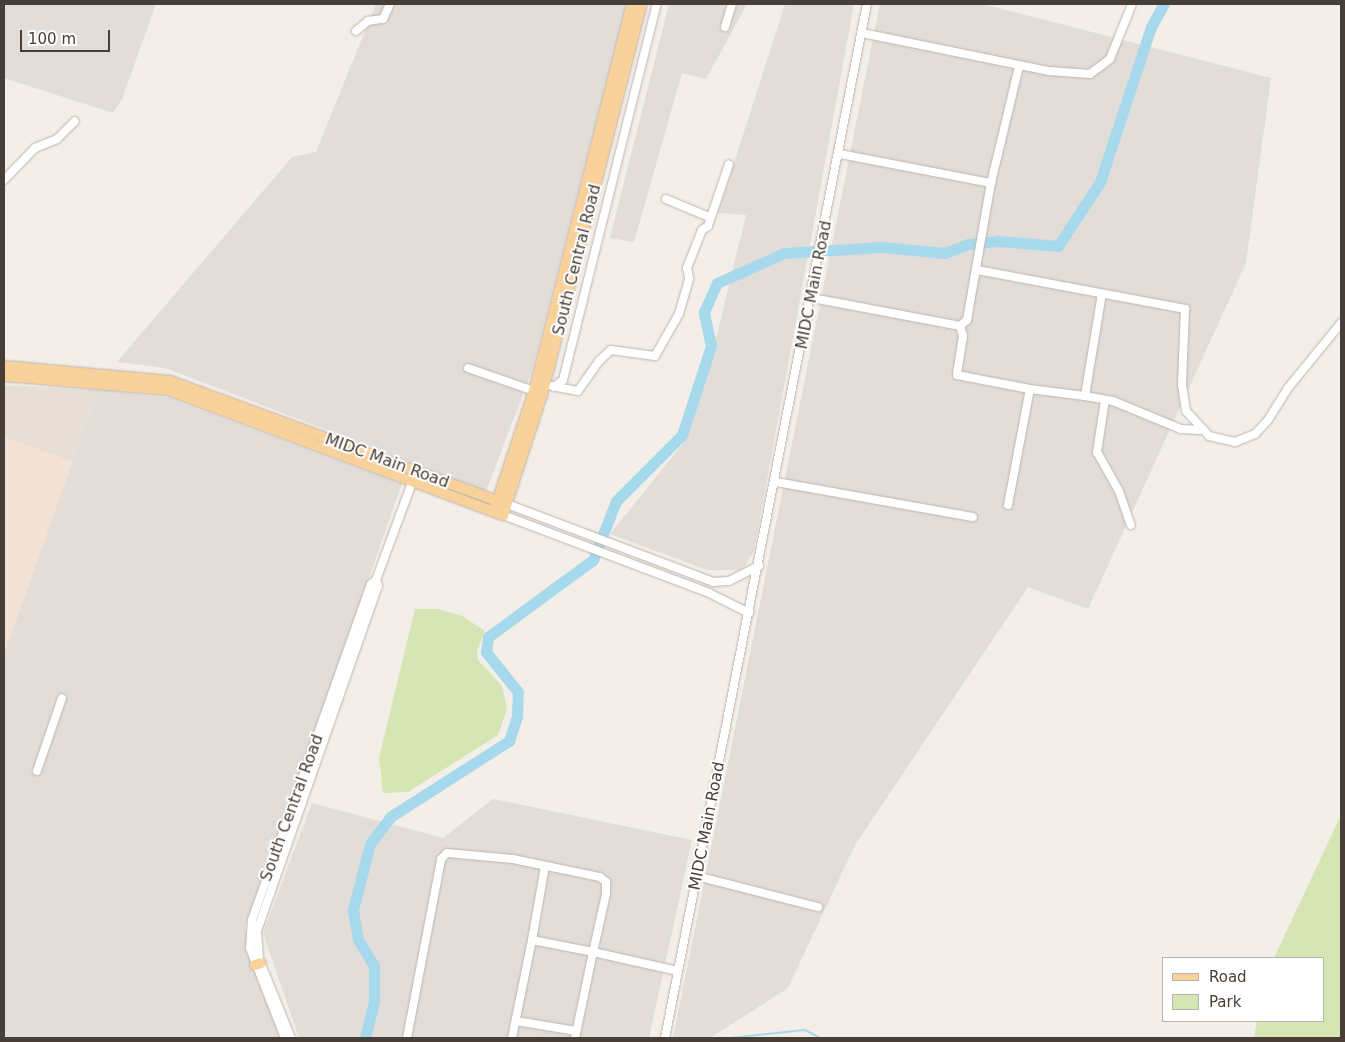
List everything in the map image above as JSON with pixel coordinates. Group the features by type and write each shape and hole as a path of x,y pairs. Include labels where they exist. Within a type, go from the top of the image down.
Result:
{"main road":[{"name":"South Central Road","path":"501,508 550,385 632,4"},
{"name":"South Central Road","path":"501,508 642,4"},
{"name":"MIDC Main Road","path":"4,366 170,381 414,477"},
{"name":"MIDC Main Road","path":"4,376 168,390 501,508"}],"street":[{"path":"356,31 368,22 384,19 390,4"},
{"path":"550,385 562,380 657,4"},
{"path":"725,27 732,4"},
{"name":"MIDC Main Road","path":"665,1038 820,259 867,4"},
{"path":"862,33 1048,72 1098,72 1110,59 1132,4"},
{"path":"960,326 967,320 981,252 991,182 1019,66"},
{"path":"4,180 35,148 57,138 75,121"},
{"path":"840,154 991,182"},
{"path":"550,385 578,391 599,361 611,350 655,356 679,314 689,278 687,268 709,218 729,164"},
{"path":"666,199 709,218"},
{"path":"977,270 1184,309 1182,386 1186,411 1200,430"},
{"path":"1085,396 1102,293"},
{"path":"812,298 960,326"},
{"path":"960,326 963,336 957,376 1105,400 1181,429 1200,430 1235,442 1255,434 1341,323"},
{"path":"468,368 534,391"},
{"path":"1008,505 1030,389"},
{"path":"1105,400 1097,452 1119,491 1131,525"},
{"name":"South Central Road","path":"284,1038 249,935 252,920 371,584 376,580 414,477"},
{"path":"776,482 973,517"},
{"name":"MIDC Main Road","path":"501,508 588,535 721,583 759,566"},
{"name":"MIDC Main Road","path":"501,508 584,545 709,592 750,613"},
{"path":"37,771 62,698"},
{"path":"407,1038 442,859 447,853 458,852 545,866 600,877 606,882 576,1035 516,1021"},
{"path":"512,1038 545,866"},
{"path":"697,876 818,907"},
{"path":"532,940 678,971"},
{"name":"South Central Road","path":"258,964 290,1038"}],"shaded area":[{"path":"4,4 156,4 122,99 113,113 4,78"},
{"path":"376,4 626,4 532,371 486,491 165,368 117,362 292,157 316,152"},
{"path":"669,4 747,4 706,79 682,73 634,242 610,238"},
{"path":"785,4 854,4 754,551 742,570 707,570 610,534 685,441 704,388 746,215 718,213"},
{"path":"880,4 983,4 1271,78 1246,263 1088,609 1028,587 855,845 788,988 710,1038 673,1038"},
{"path":"4,385 98,390 73,462 4,437"},
{"path":"98,390 167,397 402,484 245,928 285,1038 4,1038 4,655"},
{"path":"4,437 73,462 4,655"},
{"path":"493,799 692,840 649,1038 299,1038 263,933 312,803 443,838"}],"green space":[{"path":"415,609 439,609 462,616 485,631 477,650 478,660 502,686 507,709 498,735 408,792 383,793 379,758"},
{"path":"1341,815 1341,1038 1254,1038 1257,1022 1325,1022 1325,957 1274,957"}],"waterway":[{"path":"365,1038 374,1001 374,966 358,939 353,910 370,844 390,817 509,741 517,716 518,692 486,652 488,637 593,560 616,501 682,435 711,346 704,312 717,283 784,253 882,247 945,253 969,244 999,241 1058,246 1100,182 1151,27 1164,4"},
{"path":"730,1038 805,1030 820,1038"}]}
